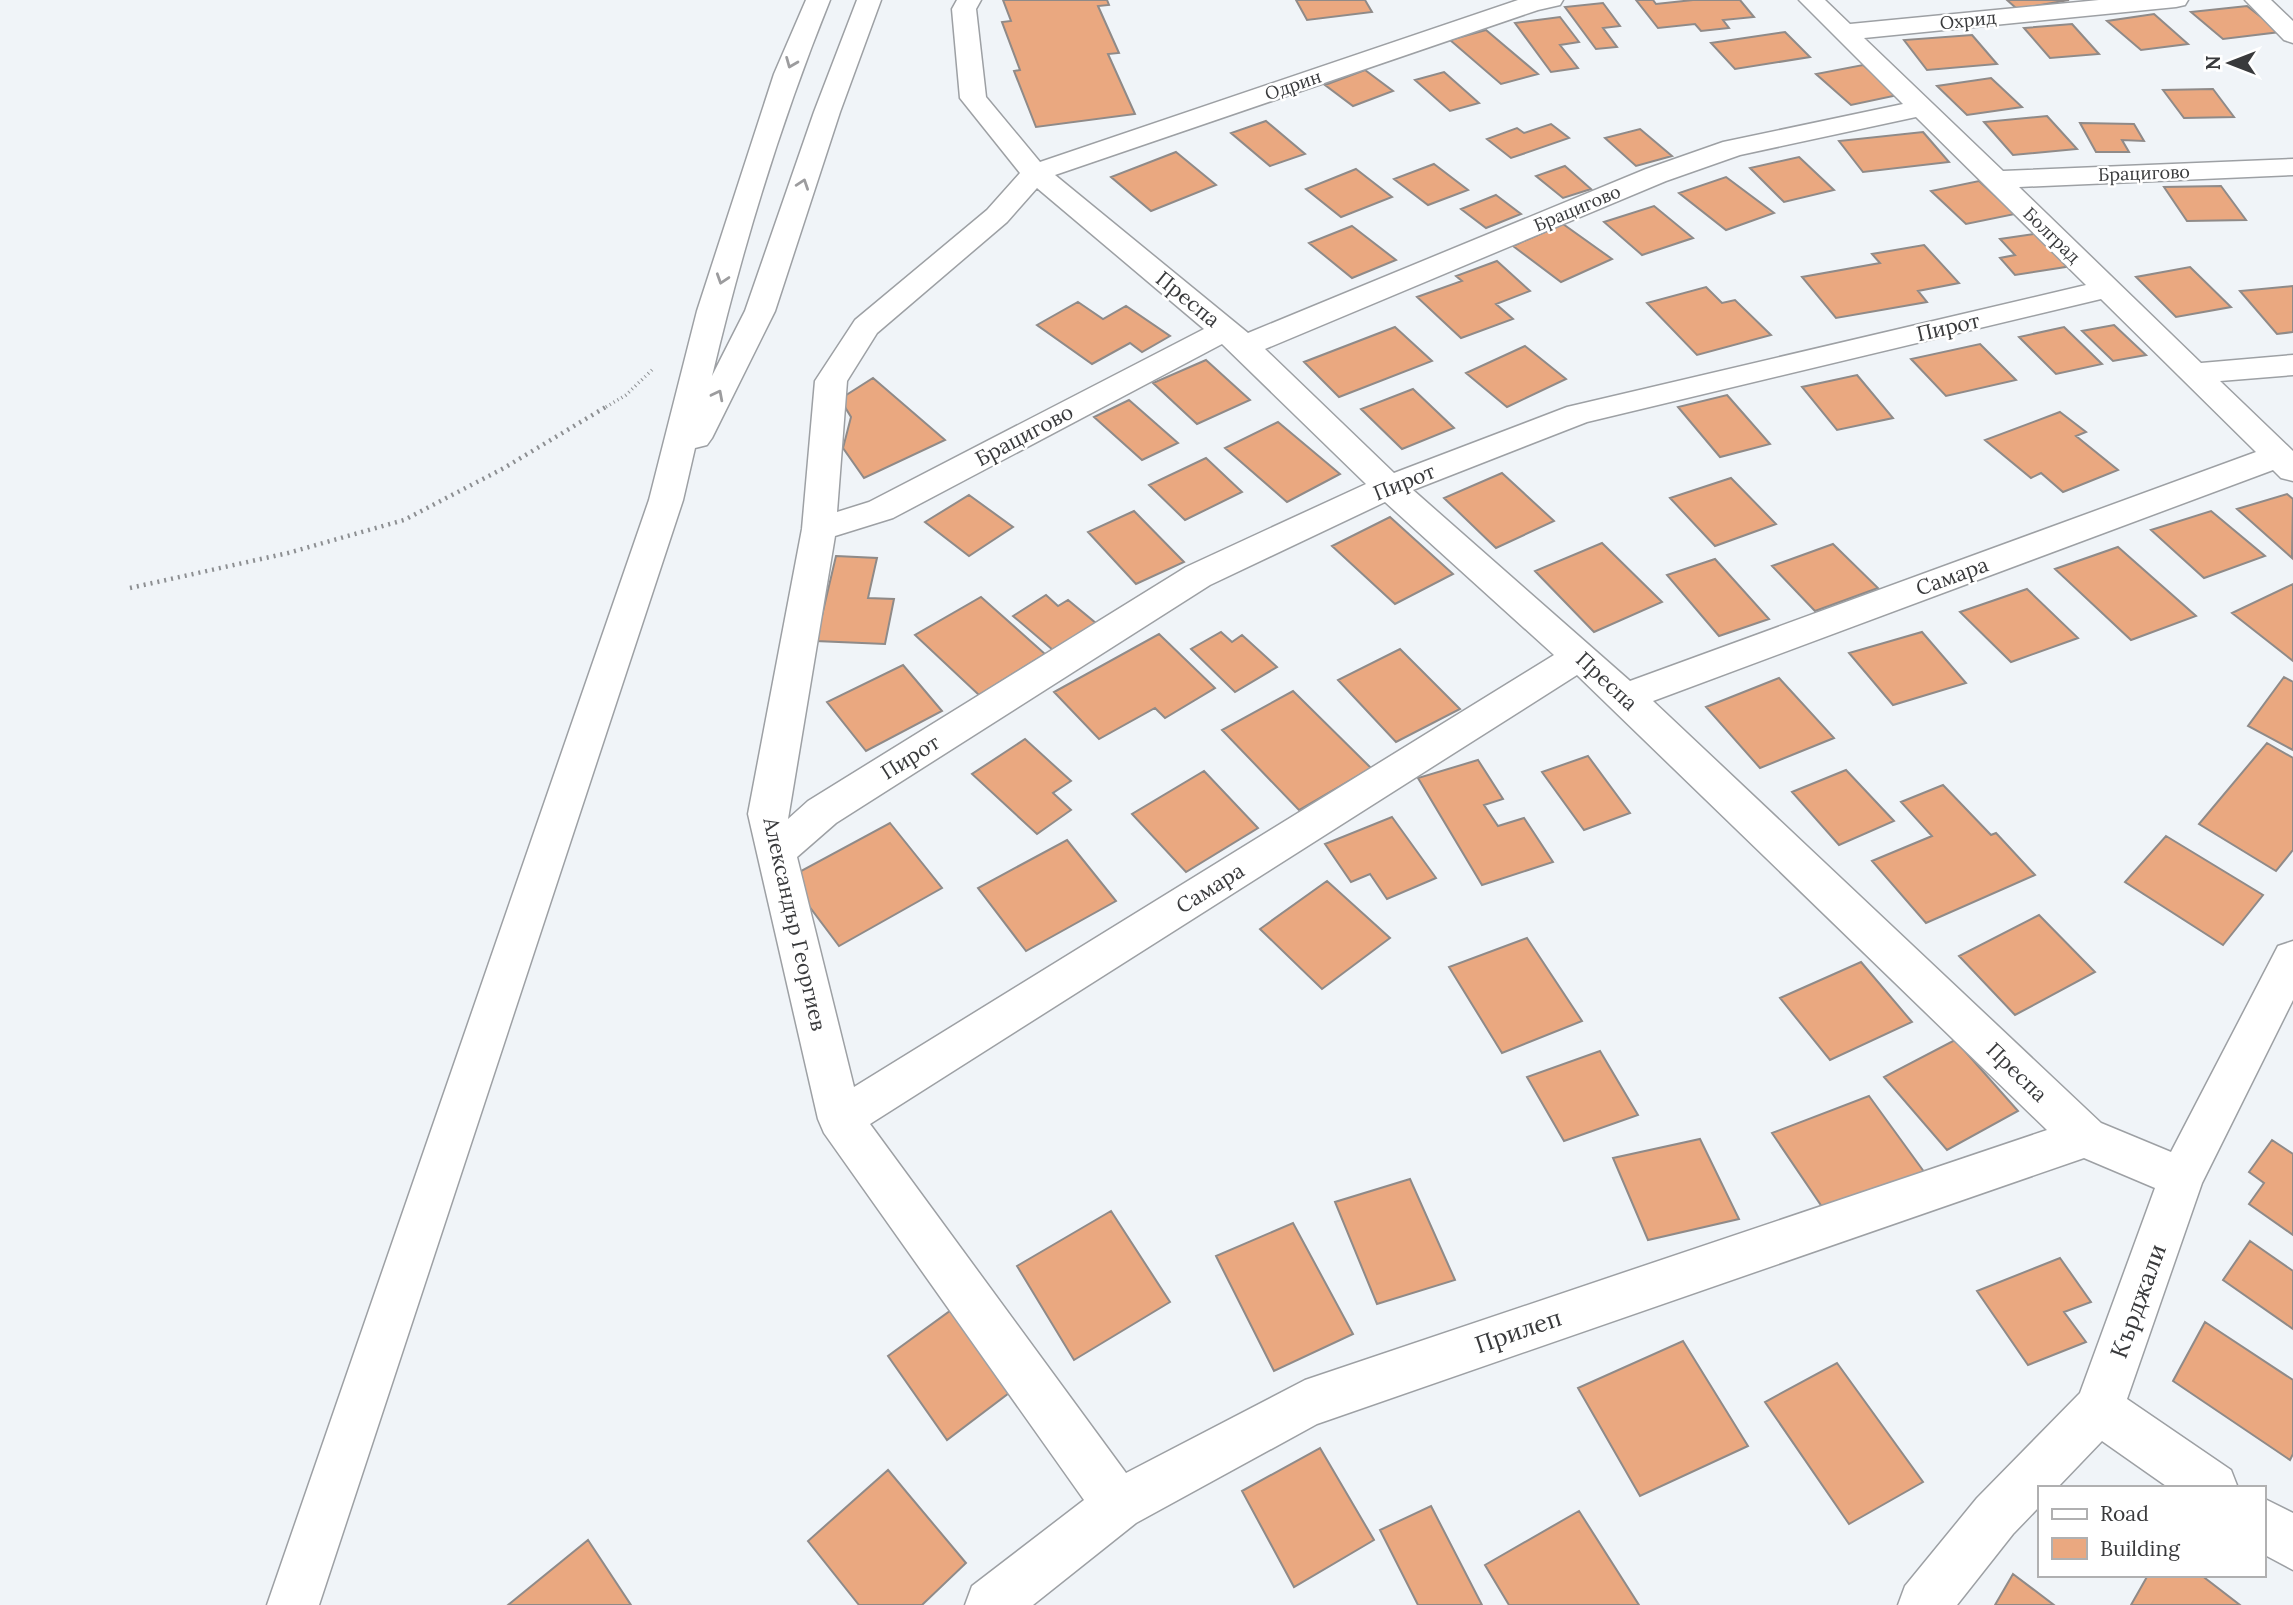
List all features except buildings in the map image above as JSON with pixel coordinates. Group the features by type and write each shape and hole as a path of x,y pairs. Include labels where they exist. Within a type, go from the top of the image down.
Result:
{"street":[{"path":"293,1605 666,500 716,298 787,74 818,0"},
{"path":"666,500 760,311 849,50 869,0"},
{"name":"Преспа","path":"969,0 964,9 972,98 1035,173 1235,338 1389,487 1625,697 2085,1137 2181,1178"},
{"name":"Одрин","path":"1035,173 1533,3 1551,0"},
{"name":"Болград","path":"1811,0 2286,463"},
{"name":"Охрид","path":"1844,32 2176,0"},
{"path":"2257,0 2291,30"},
{"name":"Брацигово","path":"819,529 881,510 1235,338 1656,174 1733,148 1922,108"},
{"name":"Брацигово","path":"1995,180 2293,167"},
{"name":"Александър Георгиев","path":"1035,173 997,216 866,327 831,381 819,529 767,814 840,1119 1118,1505"},
{"name":"Пирот","path":"777,851 822,812 1198,576 1389,487 1578,414 2107,289"},
{"path":"2194,373 2293,365"},
{"name":"Самара","path":"1625,697 2286,463"},
{"name":"Самара","path":"840,1119 1580,656"},
{"name":"Кърджали","path":"1924,1605 1995,1516 2099,1409 2181,1178 2293,958"},
{"name":"Прилеп","path":"991,1605 1118,1505 1305,1404 2085,1137"},
{"path":"2099,1409 2210,1486"},
{"path":"2265,1524 2293,1544"}],"path":[{"path":"130,588 288,553 404,520 505,468 626,395 654,367"}]}
